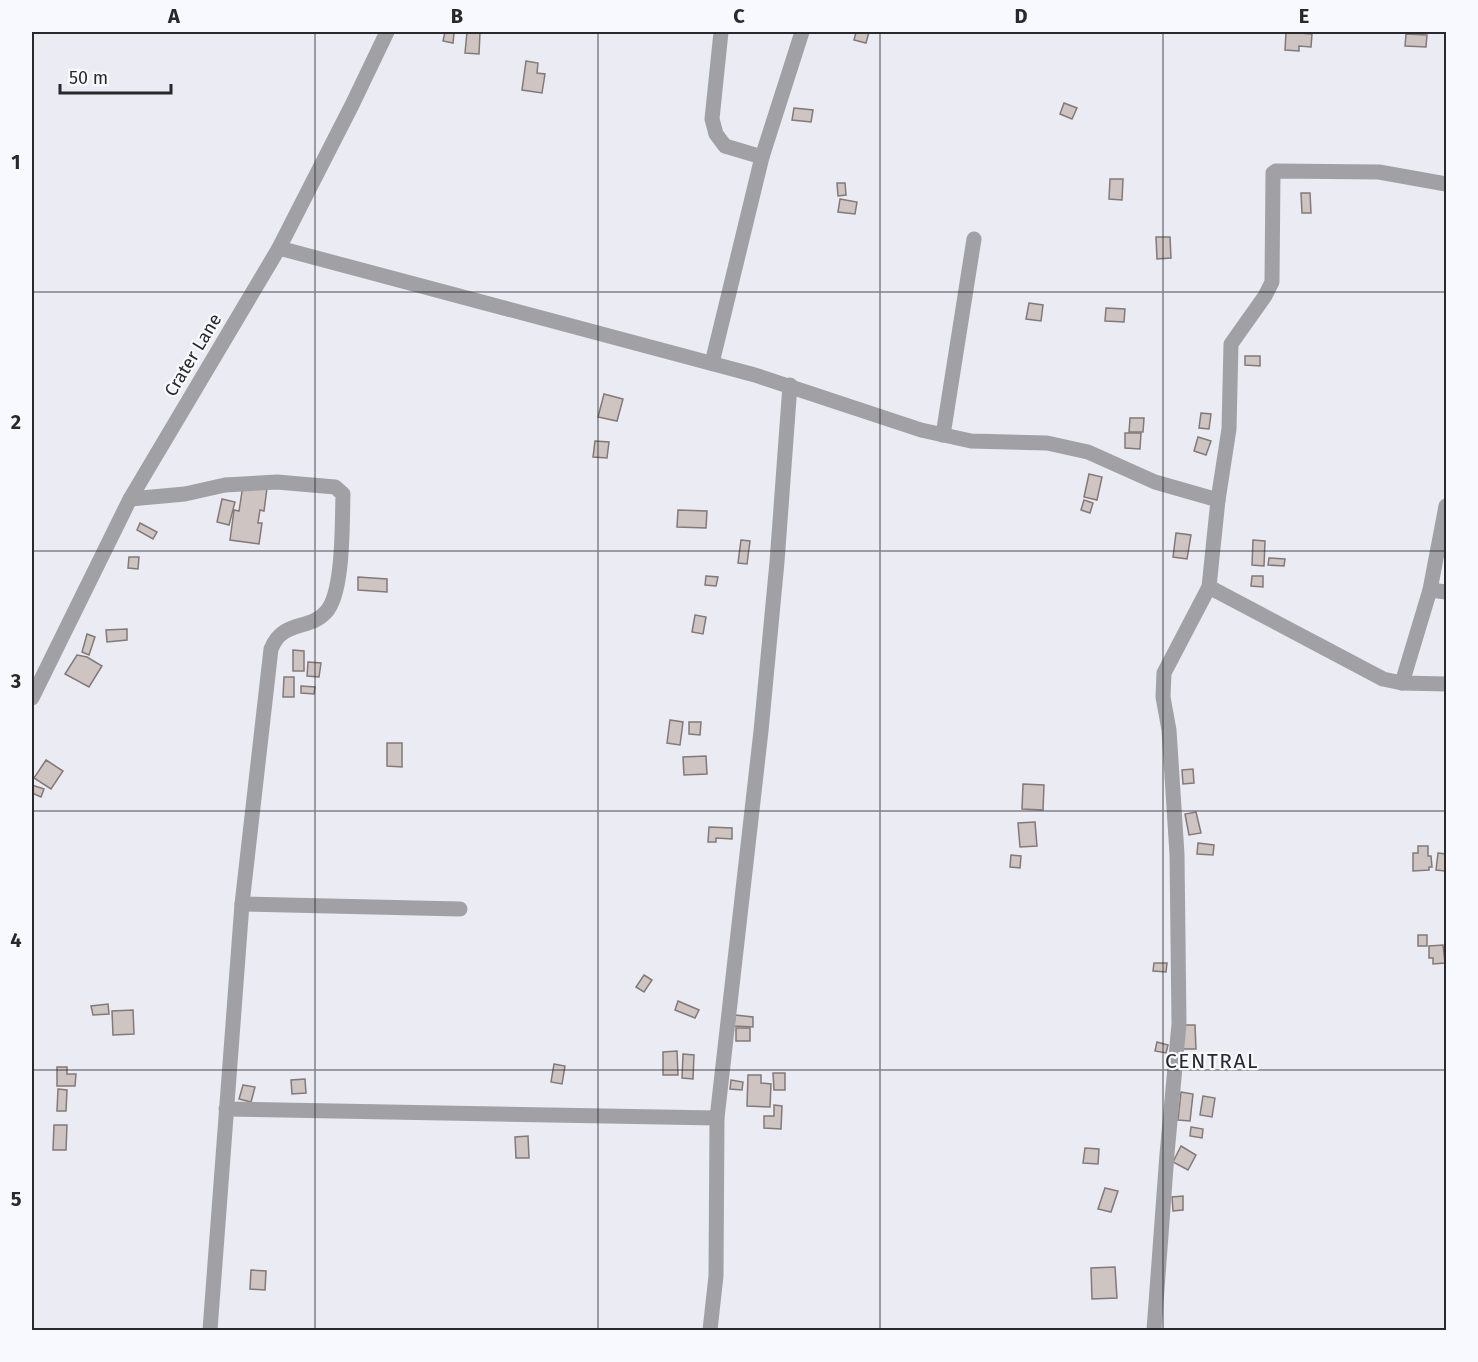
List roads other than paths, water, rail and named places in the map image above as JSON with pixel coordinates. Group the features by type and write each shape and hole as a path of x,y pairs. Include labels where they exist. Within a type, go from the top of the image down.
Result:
{"street":[{"name":"Crater Lane","path":"32,698 130,499 279,248 387,32"},
{"path":"721,32 712,119 716,134 725,146 762,157"},
{"path":"712,363 762,157 802,32"},
{"path":"1154,1330 1179,1024 1177,854 1164,673 1209,587 1218,500 1229,429 1231,344 1265,296 1272,282 1274,171 1379,172 1446,184"},
{"path":"943,435 974,238"},
{"path":"279,248 712,363 790,386 921,430 971,441 1047,443 1088,453 1155,482 1218,500"},
{"path":"710,1330 716,1276 717,1118 761,731 790,386"},
{"path":"130,499 185,494 225,485 277,482 335,488 343,494 340,560 335,596 326,612 306,623 286,630 276,637 271,649 242,904 210,1330"},
{"path":"1402,683 1430,590 1446,506"},
{"path":"1209,587 1383,679 1402,683 1446,684"},
{"path":"1430,590 1446,592"},
{"path":"242,904 460,909"},
{"path":"226,1109 717,1118"}],"district":[{"name":"CENTRAL","path":"1212,1061"}]}
